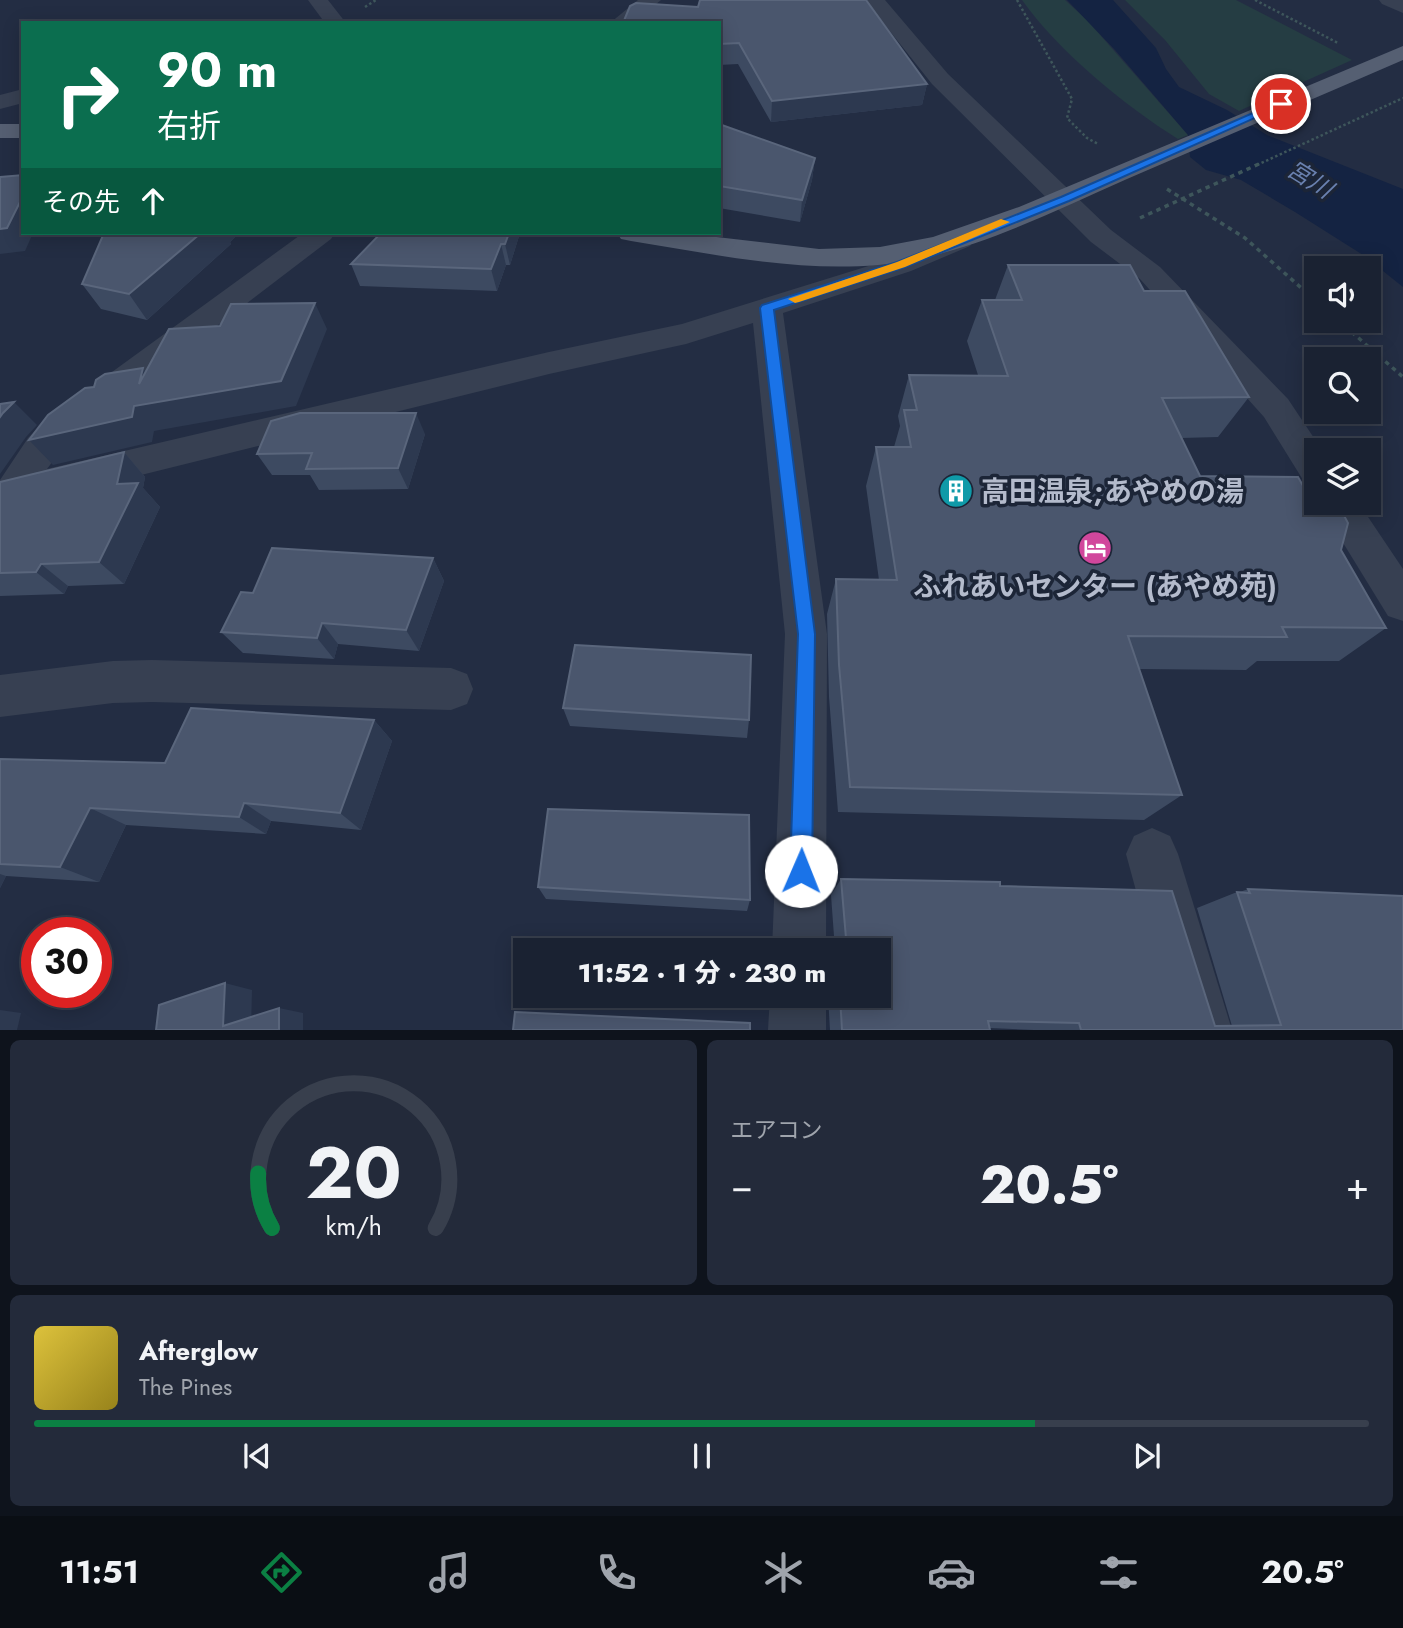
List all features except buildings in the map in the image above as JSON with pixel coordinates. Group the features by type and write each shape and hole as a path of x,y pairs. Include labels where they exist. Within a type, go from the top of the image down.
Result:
{"main road":[{"path":"644,235 755,252 878,256 946,244 1076,193 1403,52"},
{"path":"0,131 21,131"}],"street":[{"path":"318,0 334,21"},
{"path":"623,21 651,0"},
{"path":"875,0 940,79 1076,193 1101,236 1150,273 1276,408 1304,451"},
{"path":"1390,0 1403,8"},
{"path":"0,102 21,97"},
{"path":"6,494 549,363 686,334 901,265 1023,214"},
{"path":"6,494 58,429 318,235"},
{"path":"767,308 806,634 799,938"},
{"path":"1345,515 1403,603"},
{"path":"0,696 113,682 451,688"},
{"path":"1152,854 1203,1030"},
{"path":"797,1030 798,1008"}],"path":[{"path":"1255,0 1346,47"},
{"path":"1138,219 1403,98"},
{"path":"1353,333 1403,377"}],"green space":[{"path":"1022,0 1065,0 1087,20 1188,135 1178,139 1115,94 1054,39"},
{"path":"1125,0 1236,0 1352,60 1239,111 1209,94 1165,40"}],"water":[{"name":"宮川","path":"1067,0 1113,0 1156,48 1179,87 1227,110 1267,135 1403,189 1403,287 1381,269 1381,256 1364,256 1241,180 1206,170 1190,157 1188,135 1115,50"}],"slow traffic":[{"path":"795,299 901,265 1005,222"}],"place":[{"name":"高田温泉;あやめの湯","path":"956,491"},
{"name":"ふれあいセンター (あやめ苑)","path":"1095,548"}],"route":[{"path":"801,871 806,634 767,308 901,265 1065,199 1281,104"}]}
